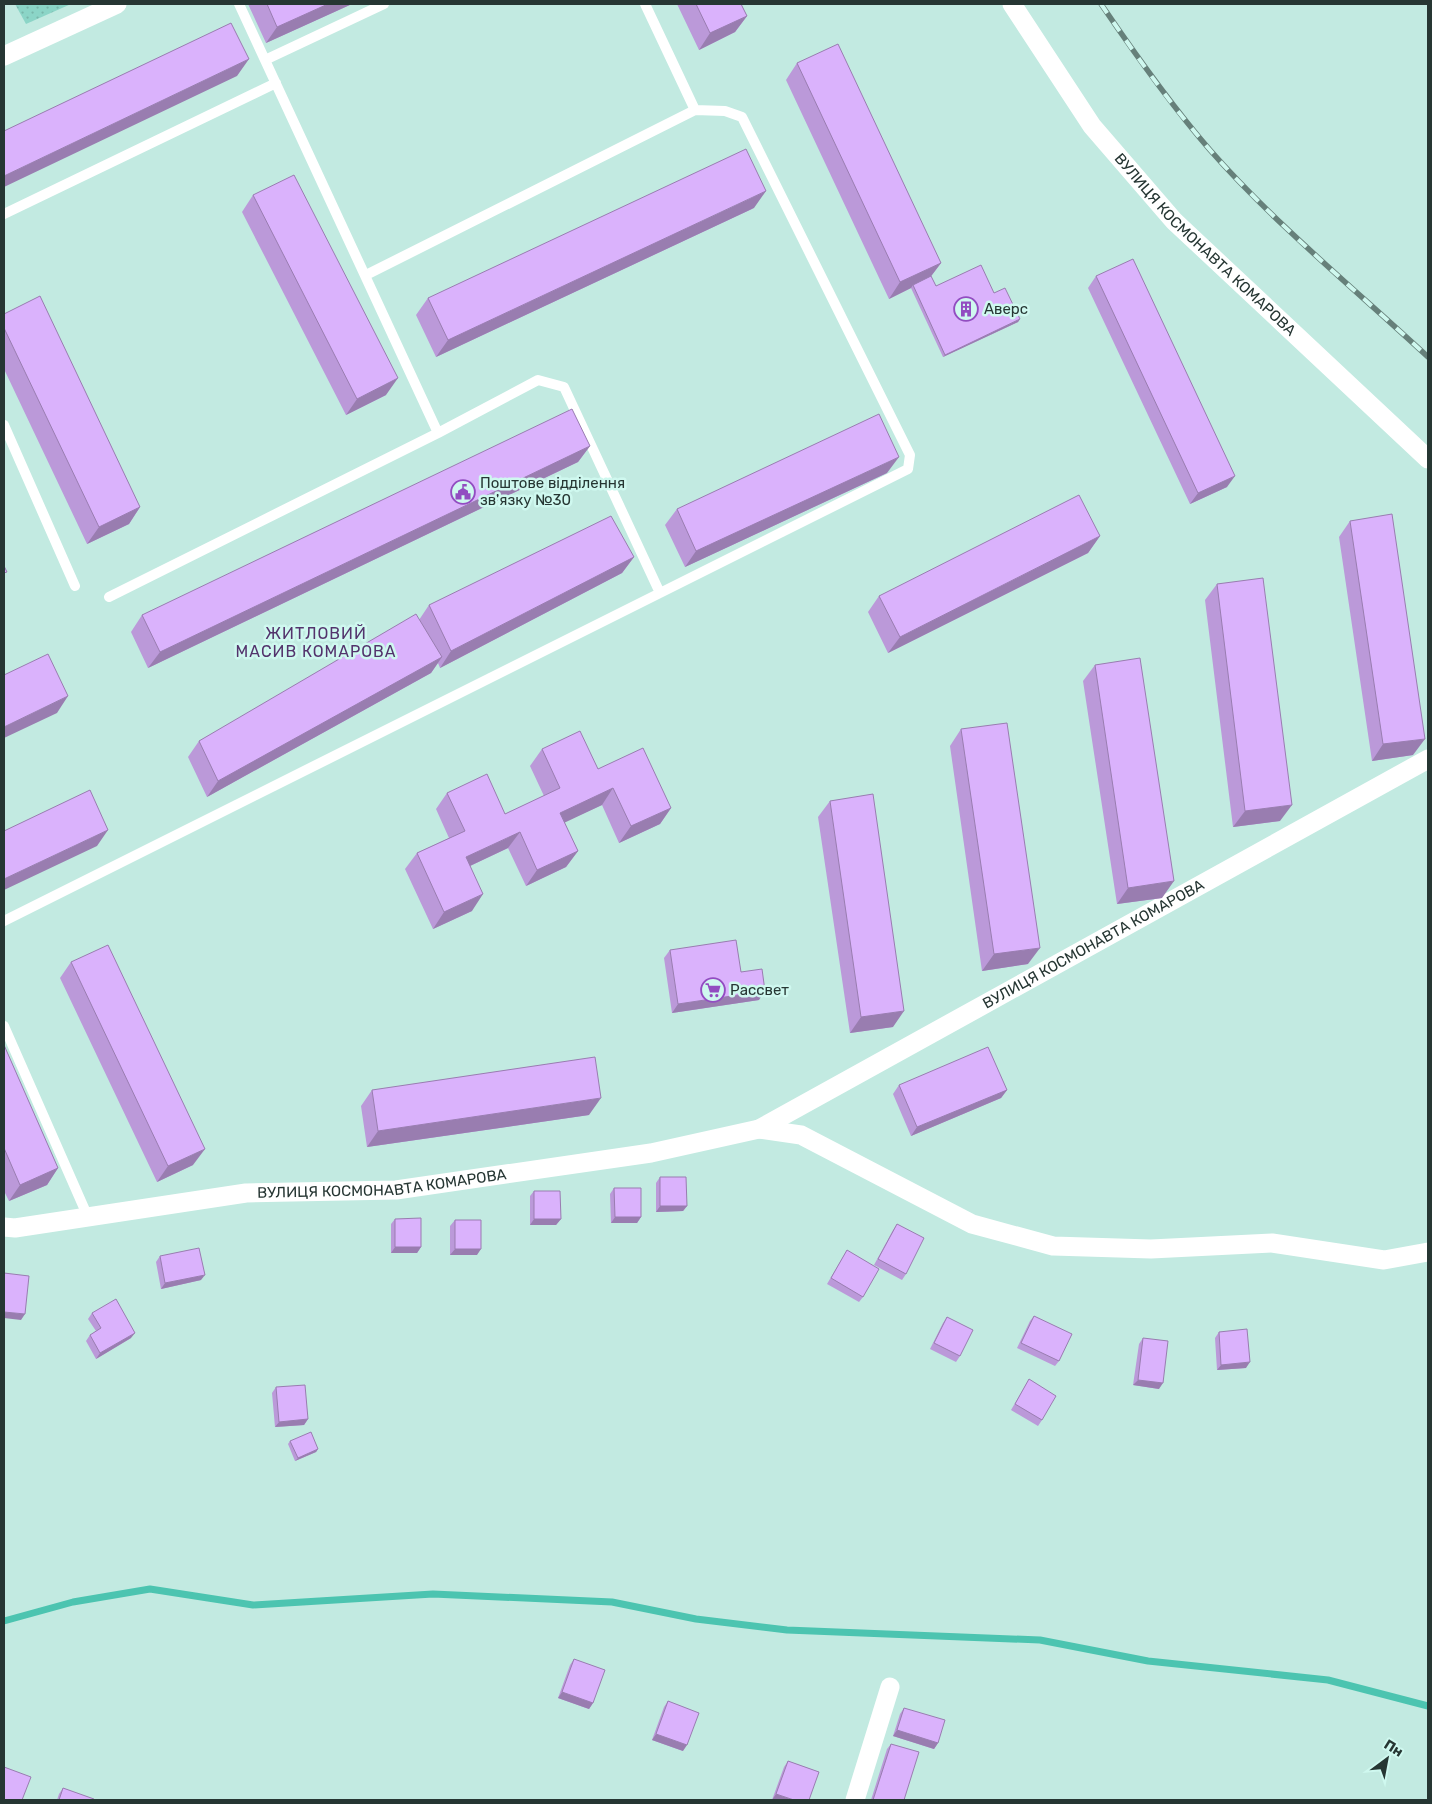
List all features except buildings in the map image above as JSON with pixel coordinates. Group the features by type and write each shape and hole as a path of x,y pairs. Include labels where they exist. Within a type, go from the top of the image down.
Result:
{"street":[{"path":"4,56 117,4"},
{"name":"ВУЛИЦЯ КОСМОНАВТА КОМАРОВА","path":"1012,4 1092,126 1174,221 1428,459"},
{"name":"ВУЛИЦЯ КОСМОНАВТА КОМАРОВА","path":"4,1228 15,1228 246,1193 396,1190 651,1153 758,1129 1428,759"},
{"name":"ВУЛИЦЯ КОСМОНАВТА КОМАРОВА","path":"758,1129 801,1135 972,1224 1053,1246 1152,1249 1272,1243 1384,1260 1428,1252"},
{"path":"855,1800 890,1687"}],"lane":[{"path":"239,4 438,432"},
{"path":"265,60 384,4"},
{"path":"644,4 695,110"},
{"path":"4,214 276,83"},
{"path":"4,921 908,469 910,455 742,117 725,112 695,110 366,275"},
{"path":"109,597 538,380 564,386 660,593"},
{"path":"4,425 75,586"},
{"path":"4,1026 88,1217"}],"green space":[{"path":"15,4 71,4 26,24"}],"waterway":[{"path":"4,1621 73,1602 150,1589 253,1605 433,1594 612,1602 696,1619 787,1630 1040,1640 1148,1661 1328,1680 1428,1706"}],"railway":[{"path":"1101,4 1167,97 1195,133 1235,177 1288,230 1428,357"}],"place":[{"name":"Аверс","path":"966,309"},
{"name":"Поштове відділення зв'язку №30","path":"463,492"},
{"name":"Рассвет","path":"713,990"}],"district":[{"name":"ЖИТЛОВИЙ МАСИВ КОМАРОВА","path":"316,642"}]}
